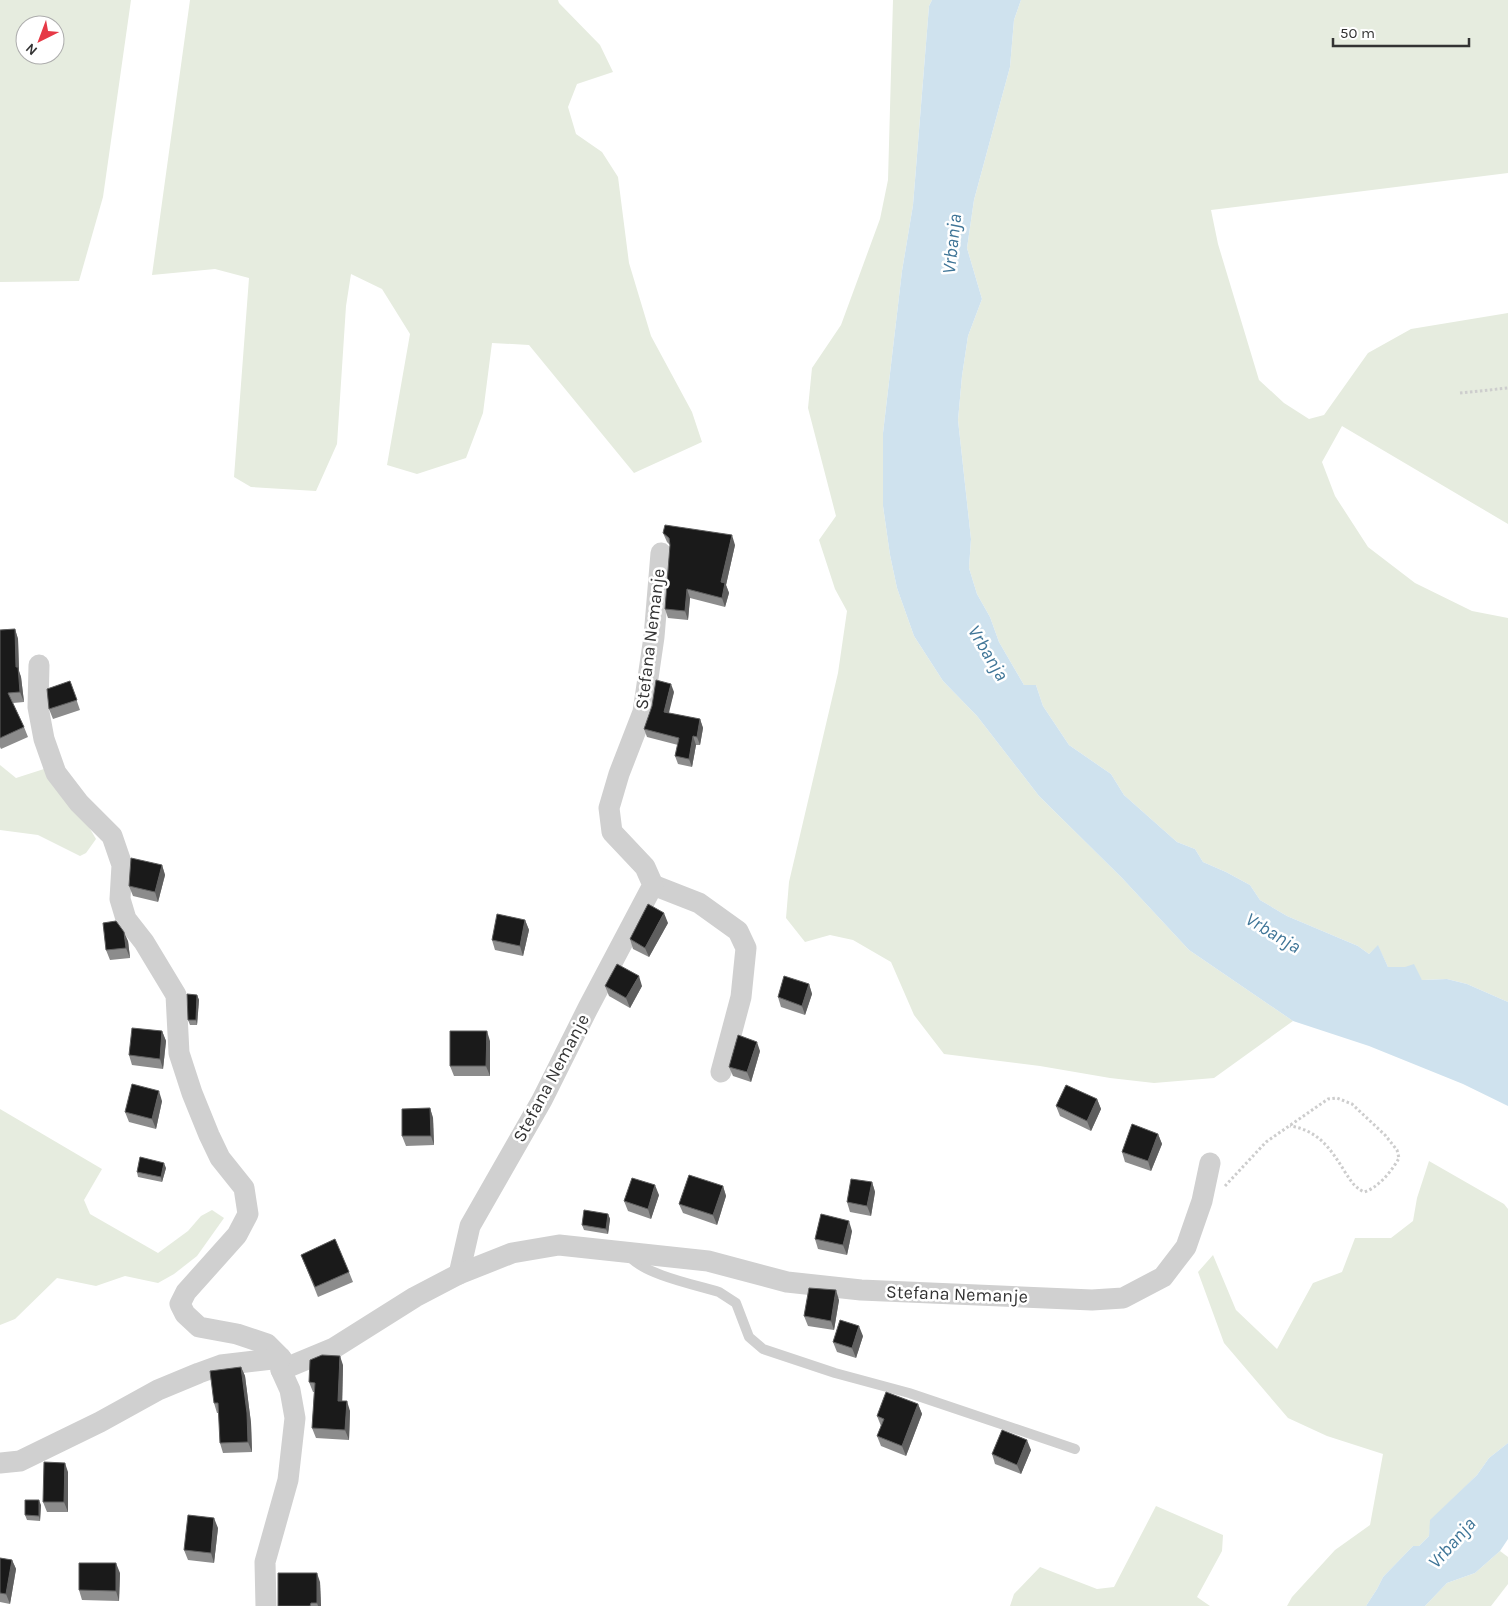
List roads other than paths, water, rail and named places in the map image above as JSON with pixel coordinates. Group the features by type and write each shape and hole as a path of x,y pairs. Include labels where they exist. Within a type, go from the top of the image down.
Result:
{"street":[{"name":"Stefana Nemanje","path":"459,1274 470,1226 542,1100 653,885 645,867 612,832 609,808 619,774 643,712 654,637 661,553"},
{"path":"39,665 38,707 44,739 56,773 80,803 112,836 122,865 120,898 126,919 144,942 176,995 179,1053 192,1093 220,1158 244,1188 248,1214 237,1235 186,1292 180,1304 185,1314 199,1327 237,1334 267,1344 281,1364 290,1390 295,1418 294,1434 288,1480 265,1562 266,1606"},
{"path":"653,885 699,903 738,931 746,948 741,997 720,1072"},
{"name":"Stefana Nemanje","path":"0,1463 20,1461 100,1422 158,1390 221,1365 281,1364 334,1348 415,1297 459,1274 512,1253 560,1245 708,1261 787,1282 861,1290 1092,1300 1122,1298 1163,1276 1186,1247 1201,1205 1210,1163"}],"lane":[{"path":"626,1251 633,1260 646,1268 719,1292 728,1297 736,1303 749,1337 763,1349 835,1373 909,1393 1075,1449"}],"water":[{"name":"Vrbanja","path":"932,0 1021,0 1014,20 1010,67 974,200 967,248 982,299 968,336 958,420 971,539 969,568 977,594 990,617 999,642 1024,685 1036,685 1043,706 1069,745 1111,774 1124,795 1177,842 1195,849 1203,862 1250,885 1260,900 1287,916 1358,946 1369,954 1378,945 1388,967 1405,967 1414,964 1422,980 1447,979 1467,984 1508,1002 1508,1106 1463,1084 1369,1046 1293,1021 1189,950 1122,878 1039,796 977,716 943,681 914,636 897,588 890,555 883,506 883,433 902,271 913,205 929,6"},
{"name":"Vrbanja","path":"1508,1443 1508,1539 1500,1551 1475,1573 1447,1583 1425,1606 1366,1606 1383,1577 1413,1546 1419,1546 1429,1536 1430,1520 1477,1475 1489,1458"}]}
